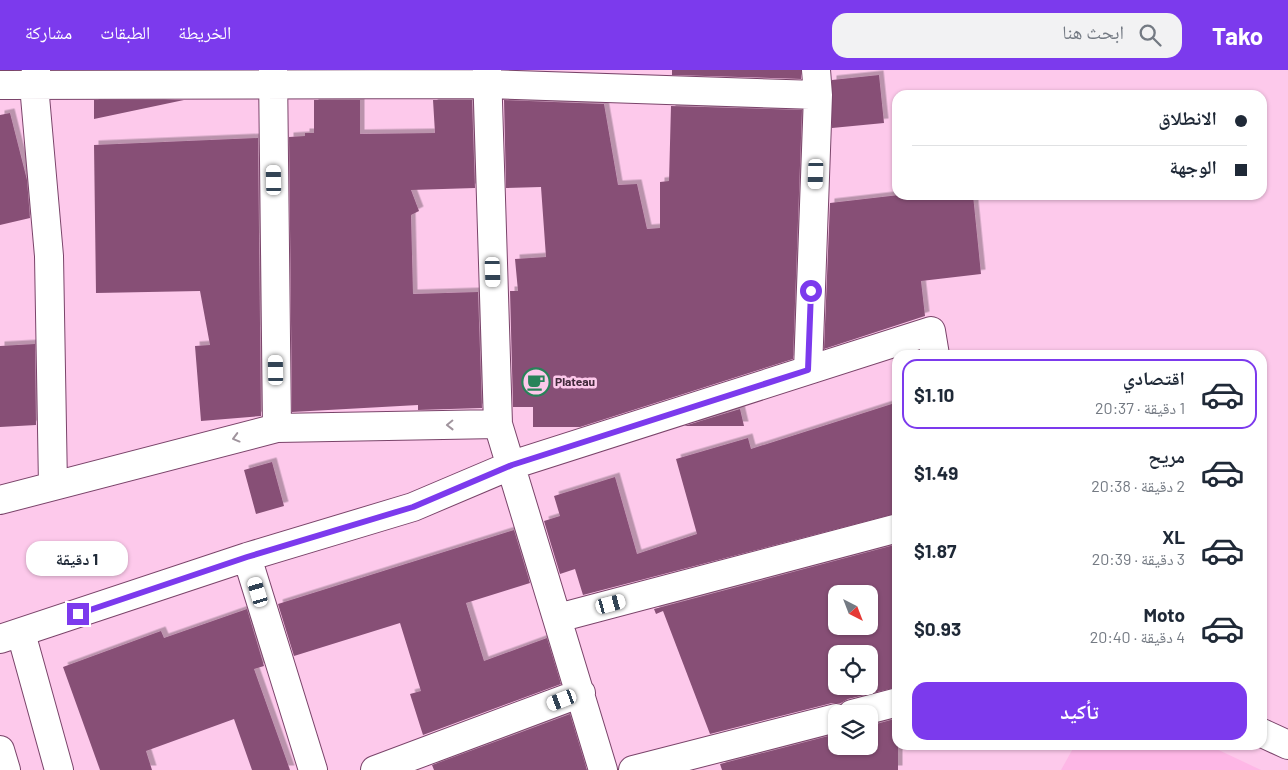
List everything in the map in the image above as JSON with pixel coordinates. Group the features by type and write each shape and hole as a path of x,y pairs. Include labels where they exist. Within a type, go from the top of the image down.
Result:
{"street":[{"path":"35,77 49,256 53,486"},
{"path":"0,85 35,77 487,77 817,82 808,370"},
{"path":"273,77 277,428"},
{"path":"487,77 498,424 603,770"},
{"path":"59,770 10,636 247,557 413,507 512,465 931,331 934,350"},
{"path":"0,500 277,428 498,424"},
{"path":"558,618 892,530"},
{"path":"247,557 313,770"},
{"path":"375,770 581,694"},
{"path":"878,707 892,704"},
{"path":"633,770 828,720"},
{"path":"1267,735 1288,745"},
{"path":"0,750 6,770"}],"shaded area":[{"path":"1072,750 1219,750 1261,770 1061,770"}],"building":[{"path":"672,70 801,70 801,79 672,75"},
{"path":"879,75 884,123 832,128 832,80"},
{"path":"94,100 184,100 94,119"},
{"path":"314,100 360,100 360,134 435,133 433,100 472,100 475,188 411,190 419,211 411,215 413,294 478,292 482,408 418,410 418,405 292,412 289,137 305,136 305,133 314,133"},
{"path":"504,100 604,104 618,185 637,184 647,229 660,228 660,182 669,181 671,106 802,110 793,359 580,427 533,427 533,407 513,407 510,291 518,291 515,259 546,257 541,187 506,188"},
{"path":"10,113 27,180 30,218 0,225 0,115"},
{"path":"258,138 261,416 201,421 195,346 210,345 200,291 96,293 94,145"},
{"path":"892,196 892,200 974,200 981,274 921,281 925,316 824,349 830,203"},
{"path":"35,344 36,425 0,427 0,346"},
{"path":"892,404 892,515 583,595 575,569 560,574 544,521 560,516 554,496 615,477 637,554 697,534 676,459 748,438 751,449"},
{"path":"740,409 744,426 684,426"},
{"path":"272,462 284,506 256,514 244,470"},
{"path":"514,530 530,583 466,603 484,661 547,638 561,684 423,735 410,694 421,691 400,623 294,656 278,604"},
{"path":"892,546 892,688 878,692 878,645 828,645 828,695 865,695 848,699 841,703 832,703 710,734 663,611 656,614 654,609"},
{"path":"247,609 264,666 254,669 290,770 252,770 234,719 146,751 152,770 100,770 63,667 161,631 164,638"},
{"path":"570,714 587,770 434,770 432,765"},
{"path":"892,720 892,750 898,750 898,770 722,770 720,764 828,736 828,755 878,755 878,724"}],"place":[{"name":"Plateau","path":"536,382"}],"route":[{"path":"78,614 247,557 413,507 512,465 808,370 811,291"}]}
